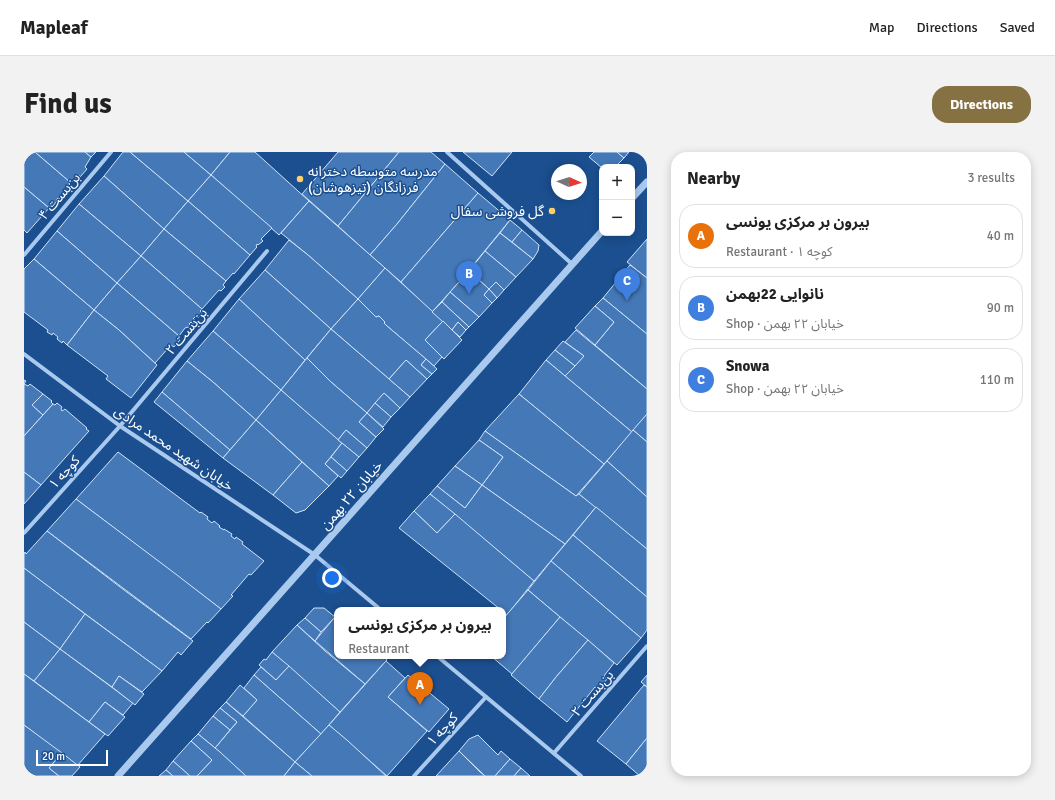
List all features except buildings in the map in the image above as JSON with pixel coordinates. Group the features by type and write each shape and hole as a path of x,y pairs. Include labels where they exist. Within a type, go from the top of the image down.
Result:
{"street":[{"name":"بن‌بست ۴","path":"24,255 111,152"},
{"path":"447,152 572,264"},
{"path":"635,195 647,182"},
{"name":"خیابان ۲۲ بهمن","path":"118,776 316,555 599,234"},
{"name":"بن‌بست ۲","path":"120,426 268,251"},
{"name":"خیابان شهید محمد مرادی","path":"24,354 120,426 316,555 378,607"},
{"name":"کوچه ۱","path":"24,533 120,426"},
{"name":"بن‌بست ۲","path":"554,753 647,646"},
{"path":"441,659 581,776"},
{"name":"کوچه ۱","path":"414,776 486,697"}],"place":[{"name":"مدرسه متوسطه دخترانه فرزانگان (تیزهوشان)","path":"300,179"},
{"name":"گل فروشی سفال","path":"552,211"},
{"name":"نانوایی 22بهمن","path":"469,294"},
{"name":"Snowa","path":"627,301"},
{"name":"بیرون بر مرکزی یونسی","path":"420,705"}]}
